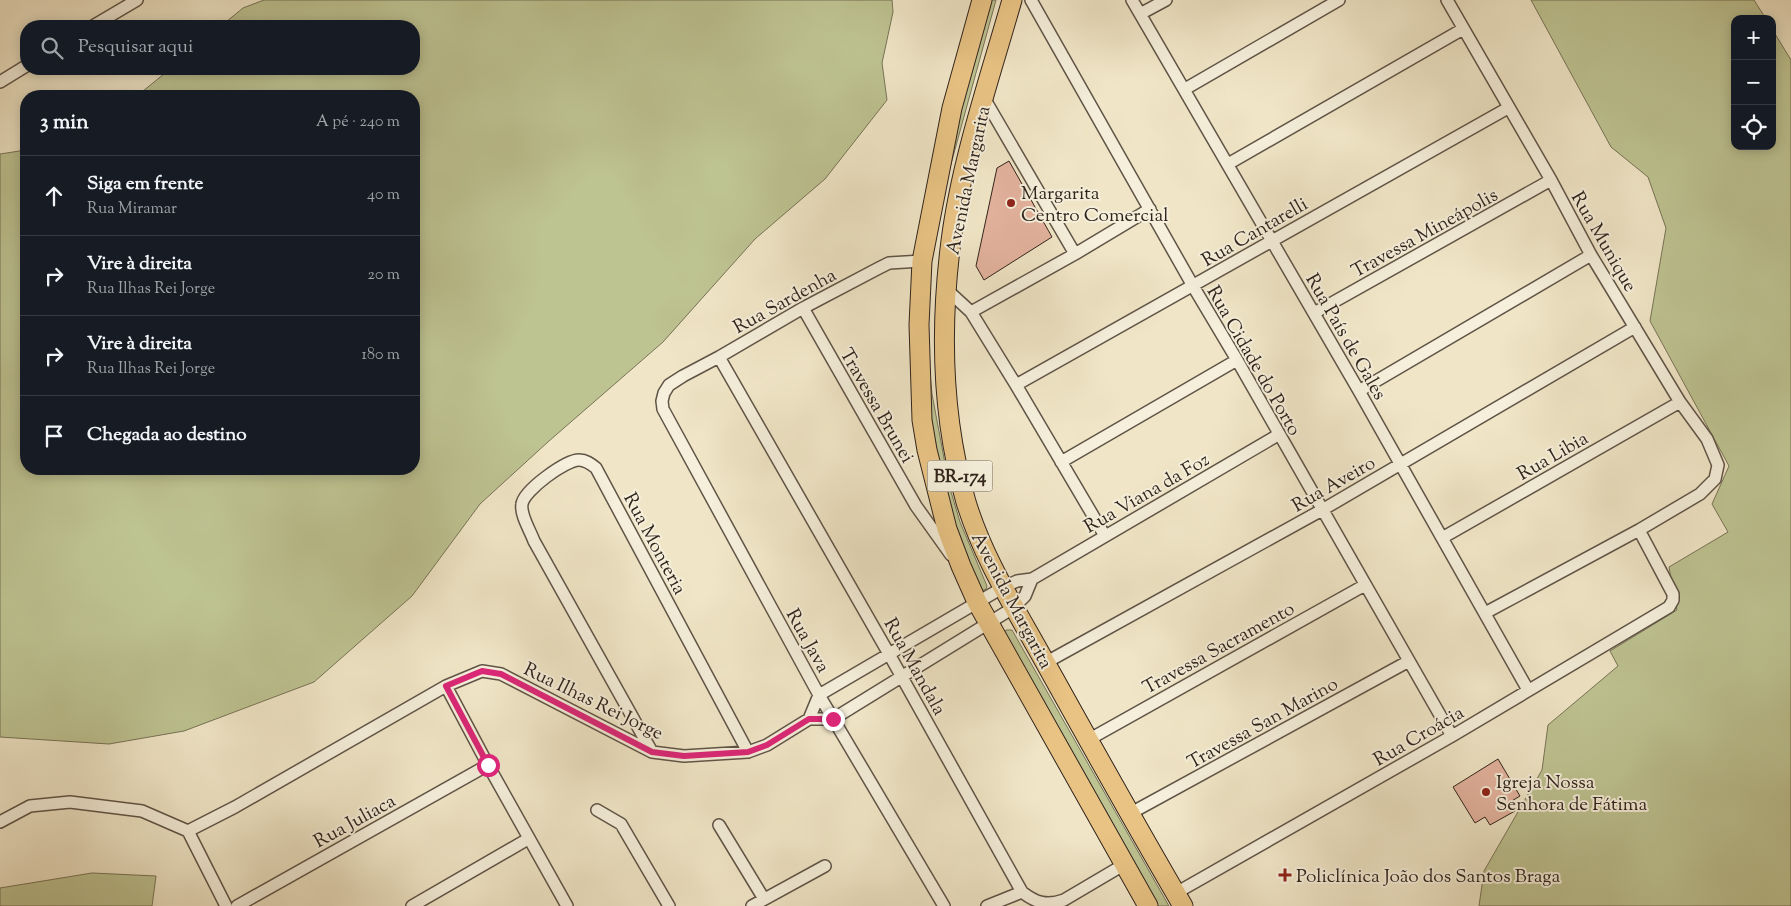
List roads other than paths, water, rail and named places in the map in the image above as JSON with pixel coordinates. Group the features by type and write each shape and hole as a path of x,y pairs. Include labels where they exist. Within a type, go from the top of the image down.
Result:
{"main road":[{"name":"Avenida Margarita","path":"982,0 952,108 922,261 919,325 922,420 927,450 947,529 960,566 977,602 1148,906"},
{"name":"Avenida Margarita","path":"1012,0 984,98 957,206 946,289 946,382 952,436 964,492 974,526 1002,588 1179,900"}],"street":[{"path":"103,20 137,0"},
{"name":"Rua Cidade do Porto","path":"1031,0 1278,435 1452,736"},
{"name":"Rua País de Gales","path":"1132,0 1359,391 1528,690"},
{"path":"1140,14 1166,0"},
{"path":"1185,89 1339,0"},
{"name":"Rua Munique","path":"1447,0 1551,180 1591,255 1680,402 1706,439 1718,465 1715,479 1700,494 1639,530 1485,614"},
{"path":"1228,164 1463,29"},
{"path":"0,82 20,70"},
{"path":"984,98 1075,254"},
{"name":"Rua Cantarelli","path":"1016,385 1508,108"},
{"name":"Travessa Mineápolis","path":"1314,313 1551,180"},
{"path":"971,312 1075,254 1150,209"},
{"path":"1359,391 1591,255"},
{"name":"Rua Sardenha","path":"669,385 803,308 889,263 922,261"},
{"path":"946,289 971,312 1106,536"},
{"name":"Travessa Brunei","path":"803,308 916,506 960,566"},
{"name":"Rua Aveiro","path":"1045,663 1322,510 1635,327"},
{"name":"Rua Mandala","path":"719,357 890,654 1022,892"},
{"path":"1061,462 1237,360"},
{"name":"Rua Java","path":"669,385 662,401 663,409 833,719 944,906"},
{"name":"Rua Libia","path":"1442,538 1680,402"},
{"name":"Rua Viana da Foz","path":"1002,588 1017,581 1032,579 1278,435"},
{"name":"Rua Monteria","path":"652,752 534,541 523,514 522,504 525,495 537,484 570,462 588,461 596,468 748,752"},
{"name":"Rua Croácia","path":"1179,900 1669,607 1673,600 1673,594 1639,530"},
{"path":"1002,588 820,695 809,719 833,719 1013,608 1025,596 1032,579"},
{"name":"Travessa Sacramento","path":"1088,740 1365,584"},
{"name":"Travessa San Marino","path":"1131,813 1409,661"},
{"name":"Rua Ilhas Rei Jorge","path":"188,831 235,807 446,686 482,671 501,674 652,752 684,756 748,752 767,745 809,719"},
{"path":"446,686 566,906"},
{"name":"Rua Juliaca","path":"237,906 488,765"},
{"path":"0,822 30,806 70,802 142,811 188,831 226,906"},
{"path":"597,810 621,824 669,906"},
{"path":"719,825 764,899"},
{"path":"412,906 528,838"},
{"path":"986,906 1022,892 1034,901 1043,904 1054,904 1125,864"},
{"path":"752,906 825,866"}],"place":[{"name":"Margarita Centro Comercial","path":"1011,203"},
{"name":"Igreja Nossa Senhora de Fátima","path":"1486,792"},
{"name":"Policlínica João dos Santos Braga","path":"1285,875"}]}
